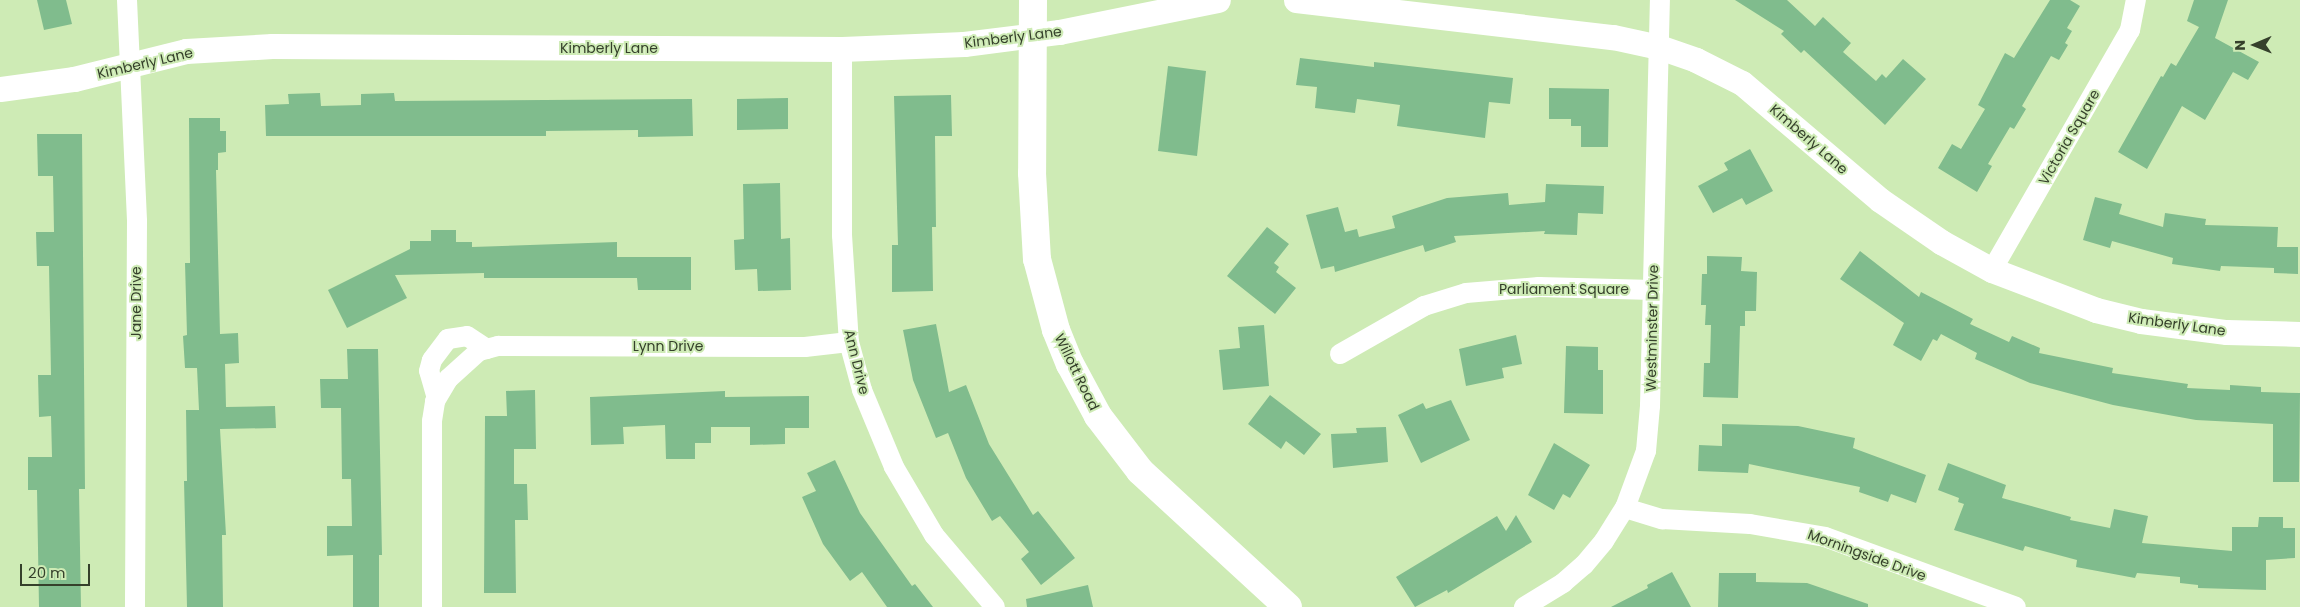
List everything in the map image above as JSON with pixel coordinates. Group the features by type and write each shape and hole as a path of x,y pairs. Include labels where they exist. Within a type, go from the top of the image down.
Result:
{"main road":[{"name":"Willott Road","path":"1033,0 1032,182 1037,258 1056,330 1070,364 1098,416 1140,471 1288,607"}],"street":[{"name":"Jane Drive","path":"127,0 136,221 135,607"},
{"name":"Kimberly Lane","path":"0,89 74,79 186,51 272,46 842,49 964,44 1033,36 1218,0"},
{"name":"Kimberly Lane","path":"1296,0 1613,37 1659,47 1696,60 1742,84 1880,200 1941,242 1992,270 2096,310 2141,321 2226,332 2300,334"},
{"name":"Westminster Drive","path":"1524,607 1584,565 1625,508 1646,451 1650,406 1660,0"},
{"name":"Victoria Square","path":"1992,270 2130,30 2136,0"},
{"name":"Ann Drive","path":"842,49 842,235 849,342 862,390 894,466 934,535 995,607"},
{"name":"Parliament Square","path":"1340,354 1424,306 1466,293 1539,287 1653,290"},
{"path":"432,607 432,421 436,395 430,371 432,360 448,339 467,336 487,349"},
{"name":"Lynn Drive","path":"487,349 805,346 849,342"},
{"path":"436,395 464,364 479,351 487,349"},
{"name":"Morningside Drive","path":"1625,508 1662,519 1750,524 1825,537 2016,607"}],"building":[{"path":"37,0 66,0 72,24 44,30"},
{"path":"1735,0 1787,0 1815,26 1823,17 1851,43 1843,52 1876,81 1882,74 1886,78 1903,59 1926,79 1885,125 1804,50 1801,53 1781,34 1784,31"},
{"path":"2050,0 2070,0 2080,6 2067,28 2072,31 2065,43 2068,45 2059,60 2051,56 2022,106 2026,109 2014,129 2010,127 1988,164 1992,166 1977,192 1938,168 1952,144 1961,149 1985,109 1978,105 2005,53 2014,58"},
{"path":"2194,0 2228,0 2215,38 2259,62 2248,80 2233,72 2205,120 2182,106 2147,169 2118,152 2161,76 2163,77 2171,63 2176,66 2199,27 2187,21"},
{"path":"1300,58 1374,67 1374,62 1513,78 1510,104 1489,102 1485,138 1397,126 1400,105 1357,99 1355,113 1315,108 1317,87 1296,85"},
{"path":"1168,66 1206,71 1197,156 1158,151"},
{"path":"1549,88 1609,89 1608,147 1581,147 1581,126 1571,126 1571,119 1549,119"},
{"path":"320,93 321,106 361,105 361,94 394,93 395,101 692,99 693,136 638,137 638,130 546,131 546,136 266,136 265,105 289,104 288,94"},
{"path":"951,95 952,136 935,136 936,227 932,227 933,291 892,292 892,245 898,245 894,96"},
{"path":"788,98 788,129 737,130 737,99"},
{"path":"189,118 220,118 220,131 226,131 226,152 218,153 218,170 216,170 220,334 238,333 239,363 225,364 226,407 275,406 276,428 220,429 226,535 222,535 223,607 187,607 184,481 187,481 186,410 199,410 197,368 185,368 183,336 187,335 185,263 190,263"},
{"path":"37,134 82,134 85,489 79,489 81,607 39,607 37,490 28,490 28,457 52,457 51,416 39,417 38,375 51,375 49,266 37,266 36,232 54,232 53,176 38,176"},
{"path":"1750,149 1773,191 1746,205 1742,198 1713,213 1698,186 1728,170 1724,163"},
{"path":"780,183 781,239 790,238 791,290 758,291 757,269 735,270 734,240 744,239 743,184"},
{"path":"1546,184 1604,186 1603,214 1578,213 1577,235 1544,234 1545,231 1454,236 1456,242 1425,252 1423,245 1335,272 1334,266 1321,269 1306,215 1338,207 1345,232 1357,229 1359,237 1395,228 1392,216 1447,198 1508,193 1509,205 1545,202"},
{"path":"2095,197 2122,204 2119,214 2163,227 2165,213 2206,219 2205,225 2278,227 2277,247 2298,247 2298,274 2274,273 2274,268 2221,266 2220,271 2172,264 2173,258 2112,241 2110,248 2083,240"},
{"path":"1267,227 1289,244 1274,263 1279,267 1276,272 1296,288 1275,314 1227,276"},
{"path":"431,230 456,230 456,242 472,242 472,247 617,242 617,257 691,257 691,290 638,290 637,278 484,278 484,273 395,275 407,298 347,328 328,290 410,249 410,241 431,241"},
{"path":"1860,251 1919,297 1921,292 1973,319 1970,324 2009,342 2012,336 2040,348 2039,353 2113,368 2112,373 2188,384 2187,388 2230,390 2230,385 2261,387 2261,392 2300,393 2299,482 2273,482 2273,424 2196,420 2113,405 2030,383 1975,359 1977,353 1941,334 1937,341 1933,339 1921,361 1893,345 1904,323 1840,279"},
{"path":"1707,256 1742,257 1741,271 1757,272 1756,311 1745,311 1745,326 1740,326 1738,398 1703,397 1704,363 1710,363 1711,325 1705,325 1706,305 1701,305 1702,274 1707,274"},
{"path":"936,324 949,392 966,385 989,444 1033,515 1038,511 1075,558 1041,585 1021,559 1029,552 1000,516 992,521 966,478 948,433 936,438 913,380 903,330"},
{"path":"1264,325 1269,386 1223,390 1219,350 1240,348 1238,327"},
{"path":"1516,335 1522,364 1502,368 1504,378 1466,386 1459,349"},
{"path":"1566,346 1598,347 1598,370 1603,370 1603,414 1564,413"},
{"path":"347,349 378,349 382,555 379,555 379,607 353,607 353,555 327,556 327,526 352,526 351,479 342,479 341,408 321,408 320,379 348,379"},
{"path":"535,390 536,449 514,449 514,484 527,484 528,520 515,520 516,593 484,593 485,416 507,416 506,391"},
{"path":"725,391 725,397 809,396 809,428 785,428 785,444 750,445 750,427 711,427 711,443 695,443 695,459 666,459 665,425 623,427 624,444 591,445 590,397"},
{"path":"1270,395 1321,434 1304,455 1286,441 1281,449 1248,424"},
{"path":"1451,400 1470,440 1421,463 1398,415 1423,403 1426,409"},
{"path":"1722,424 1798,426 1855,438 1853,448 1926,475 1916,503 1891,494 1888,502 1859,492 1860,487 1749,464 1748,473 1698,471 1699,445 1722,446"},
{"path":"1386,427 1388,462 1333,468 1331,434 1357,433 1356,428"},
{"path":"1554,443 1590,465 1570,498 1563,494 1554,510 1528,495"},
{"path":"835,460 860,513 912,586 915,584 933,607 887,607 862,572 850,581 823,544 802,497 816,491 807,473"},
{"path":"1948,463 2006,485 2002,498 2071,517 2070,520 2110,528 2114,509 2148,516 2142,543 2232,551 2232,527 2258,527 2259,517 2283,517 2283,528 2295,528 2295,558 2266,560 2266,590 2198,588 2198,585 2180,583 2180,577 2137,573 2135,578 2076,567 2077,560 2025,546 2023,551 1954,530 1964,504 1958,502 1959,498 1938,490"},
{"path":"1516,515 1532,542 1448,593 1447,590 1415,607 1396,577 1497,516 1506,531"},
{"path":"1672,572 1691,607 1611,607 1648,588 1647,585"},
{"path":"1719,573 1756,573 1756,582 1807,583 1868,604 1868,607 1718,607"},
{"path":"1088,585 1093,607 1027,607 1026,599"}]}
